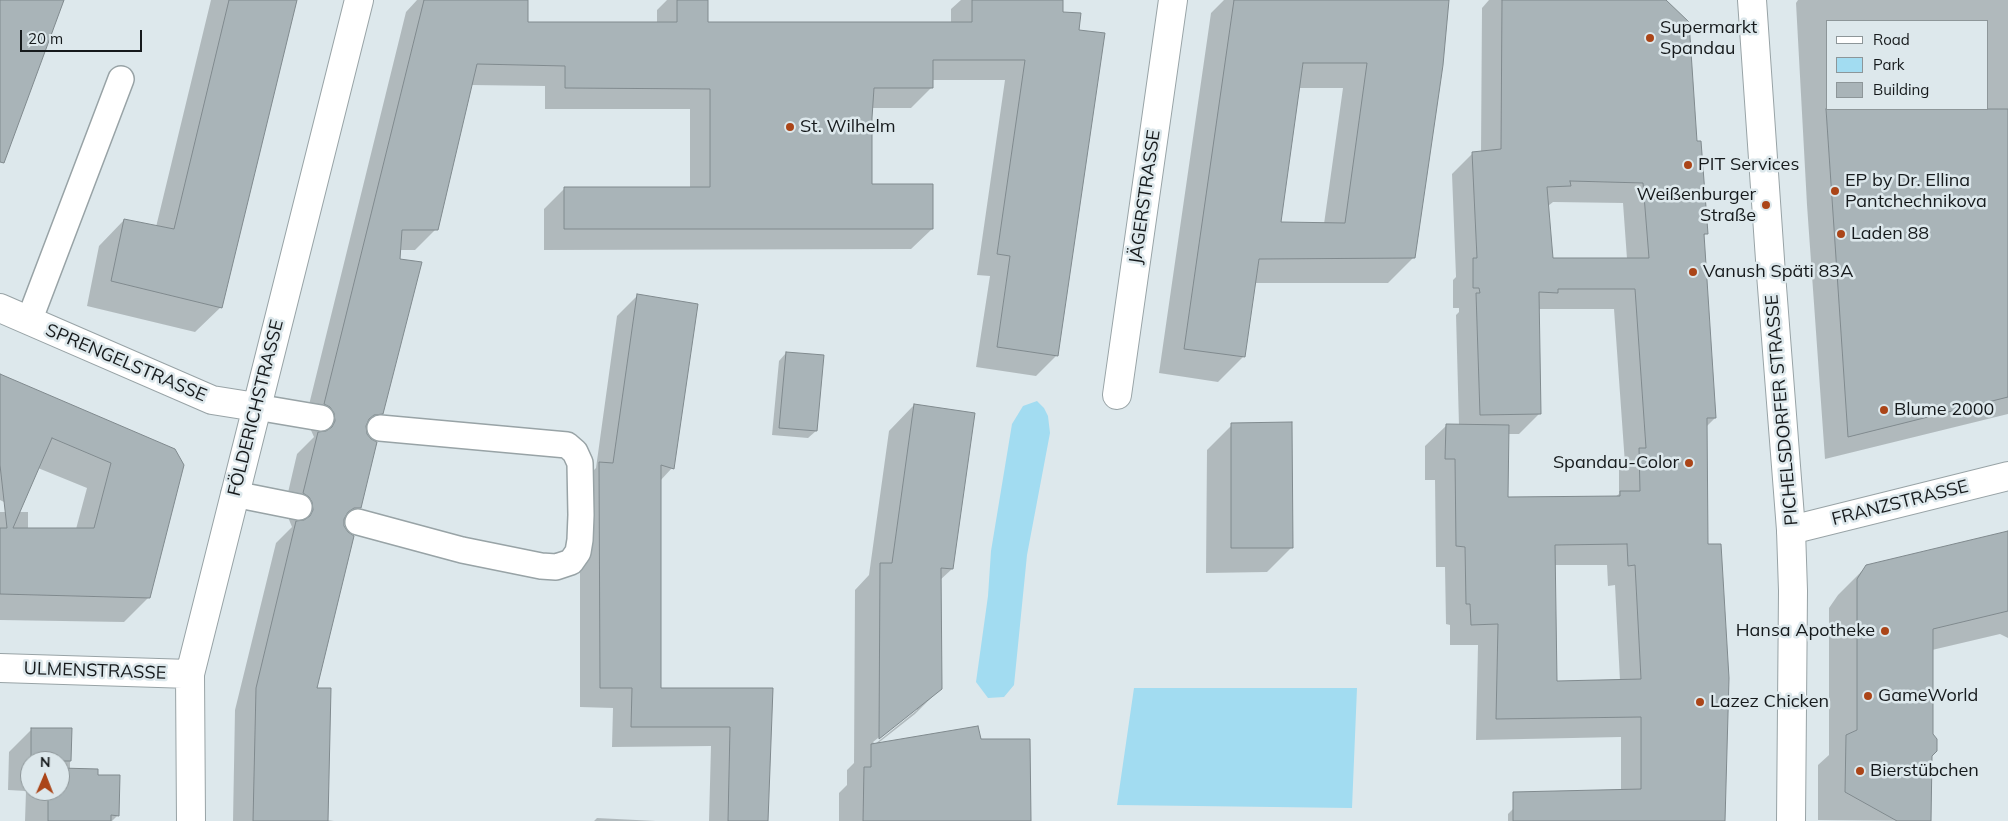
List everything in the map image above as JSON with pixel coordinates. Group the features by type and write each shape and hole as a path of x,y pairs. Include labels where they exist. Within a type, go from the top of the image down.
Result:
{"street":[{"name":"FÖLDERICHSTRASSE","path":"191,821 190,674 359,0"},
{"name":"JÄGERSTRASSE","path":"1117,395 1172,0"},
{"name":"PICHELSDORFER STRASSE","path":"1752,0 1791,530 1793,591 1791,821"},
{"name":"SPRENGELSTRASSE","path":"0,308 212,400 256,407"},
{"name":"FRANZSTRASSE","path":"1791,530 2008,476"},
{"name":"ULMENSTRASSE","path":"0,668 190,674"}],"lane":[{"path":"29,321 121,79"},
{"path":"256,407 321,418"},
{"path":"358,522 462,550 541,566 556,567 571,562 578,552 582,489 580,463 575,452 567,445 380,428"},
{"path":"234,494 299,507"}],"green space":[{"path":"1037,401 1044,408 1048,416 1050,433 1027,555 1014,685 1004,697 988,698 976,682 988,596 991,551 1012,424 1023,406"},
{"path":"1134,688 1357,688 1352,808 1117,805"}],"building":[{"path":"0,0 64,0 4,163 0,162"},
{"path":"229,0 297,0 222,308 111,281 124,219 174,229"},
{"path":"424,0 528,0 528,22 677,22 677,0 708,0 708,22 972,22 972,0 1063,0 1063,12 1081,13 1079,30 1105,33 1058,356 997,347 1010,256 997,254 1025,60 933,60 933,88 874,88 872,184 933,184 933,229 564,229 564,187 710,187 710,89 565,88 565,66 477,64 438,230 402,230 400,259 422,262 383,414 374,415 369,419 366,426 367,434 377,442 361,508 354,508 348,512 344,519 344,526 354,536 317,688 331,688 328,821 253,821 256,688 296,521 304,520 310,516 313,510 312,502 303,493 318,432 326,431 332,427 335,421 334,413 330,407 324,404"},
{"path":"1234,0 1449,0 1443,65 1415,258 1259,259 1245,357 1184,349","holes":["1303,63 1367,63 1345,223 1281,222"]},
{"path":"1502,0 1666,0 1689,22 1697,141 1701,141 1708,234 1704,234 1716,418 1707,418 1708,544 1721,544 1729,678 1725,821 1513,821 1513,792 1641,789 1641,717 1496,719 1498,624 1471,625 1470,604 1466,604 1465,547 1456,546 1455,459 1445,459 1446,424 1509,425 1508,497 1620,496 1620,491 1640,491 1639,448 1646,448 1635,289 1558,289 1558,293 1539,292 1541,414 1480,415 1476,293 1480,293 1479,288 1473,288 1473,258 1477,258 1472,152 1501,149","holes":["1570,181 1643,183 1649,258 1553,258 1547,187 1571,186","1627,544 1628,566 1635,565 1641,679 1557,681 1555,545"]},
{"path":"2008,109 2008,397 1848,437 1826,110"},
{"path":"637,294 698,304 674,469 661,465 661,688 773,688 768,821 728,821 730,727 631,727 632,688 600,688 599,462 613,463"},
{"path":"786,352 824,355 817,431 779,428"},
{"path":"0,374 175,449 184,465 150,598 0,594 0,528 7,528 0,465","holes":["52,438 111,463 94,528 13,528"]},
{"path":"914,404 975,413 953,569 941,568 942,689 879,739 880,563 892,563"},
{"path":"1292,422 1293,548 1231,548 1231,423"},
{"path":"2008,531 2008,611 1933,629 1933,734 1937,739 1937,751 1932,756 1931,821 1897,821 1845,792 1846,735 1857,730 1857,579 1866,565"},
{"path":"978,726 981,739 1030,739 1031,821 863,821 864,767 871,767 871,744"},
{"path":"31,728 72,728 71,761 70,751 31,751"},
{"path":"70,768 98,769 98,775 120,775 119,816 111,815 111,821 48,821 48,801 70,801"}],"place":[{"name":"Supermarkt Spandau","path":"1650,38"},
{"name":"St. Wilhelm","path":"790,127"},
{"name":"PIT Services","path":"1688,165"},
{"name":"EP by Dr. Ellina Pantchechnikova","path":"1835,191"},
{"name":"Weißenburger Straße","path":"1766,205"},
{"name":"Laden 88","path":"1841,234"},
{"name":"Vanush Späti 83A","path":"1693,272"},
{"name":"Blume 2000","path":"1884,410"},
{"name":"Spandau-Color","path":"1689,463"},
{"name":"Hansa Apotheke","path":"1885,631"},
{"name":"GameWorld","path":"1868,696"},
{"name":"Lazez Chicken","path":"1700,702"},
{"name":"Bierstübchen","path":"1860,771"}]}
